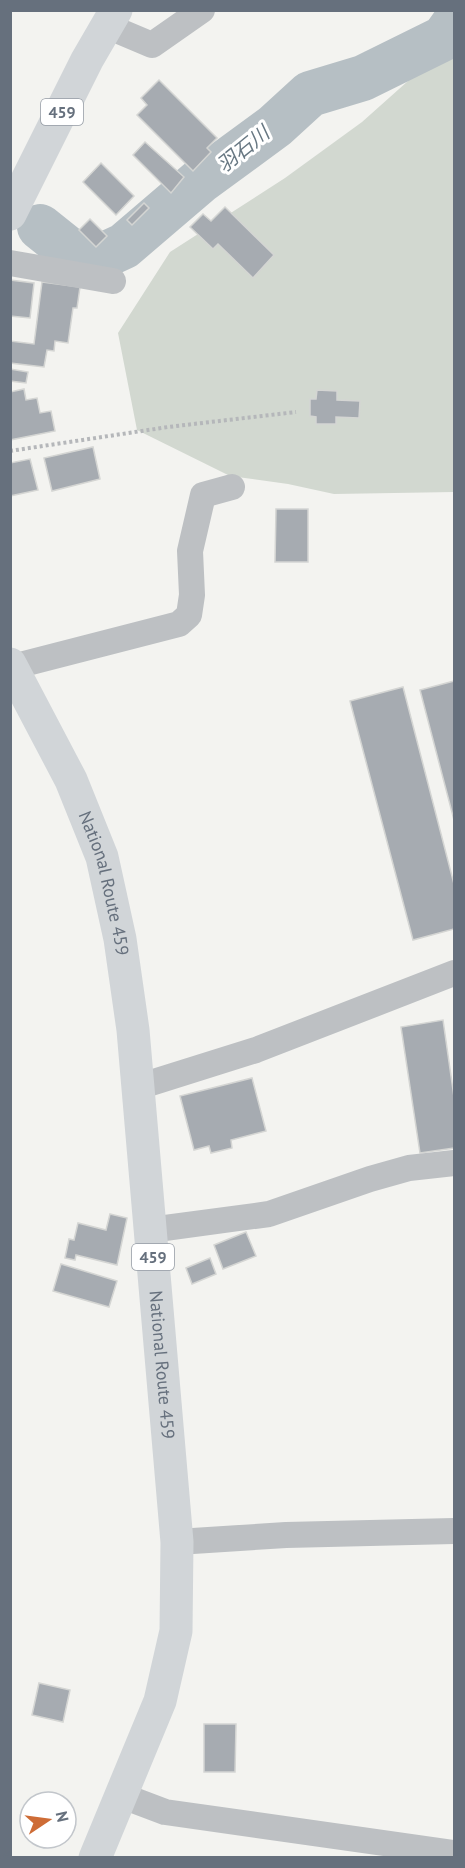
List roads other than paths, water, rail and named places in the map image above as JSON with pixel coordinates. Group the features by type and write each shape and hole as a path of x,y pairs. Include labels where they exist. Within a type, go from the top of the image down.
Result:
{"highway":[{"name":"459","path":"10,214 87,60 111,18"},
{"name":"National Route 459","path":"11,666 71,780 102,858 120,939 133,1030 177,1542 176,1631 160,1701 95,1857"}],"street":[{"path":"111,18 152,45 202,10"},
{"path":"10,263 113,281"},
{"path":"11,666 179,624 189,615 192,595 190,551 203,495 232,487"},
{"path":"138,1087 256,1050 454,973"},
{"path":"150,1230 269,1214 409,1168 454,1162"},
{"path":"177,1542 286,1535 454,1531"},
{"path":"120,1795 165,1812 454,1853"}],"waterway":[{"name":"羽石川","path":"40,227 75,255 98,258 124,246 200,181 275,126 310,94 363,78 444,38 454,24"}]}
